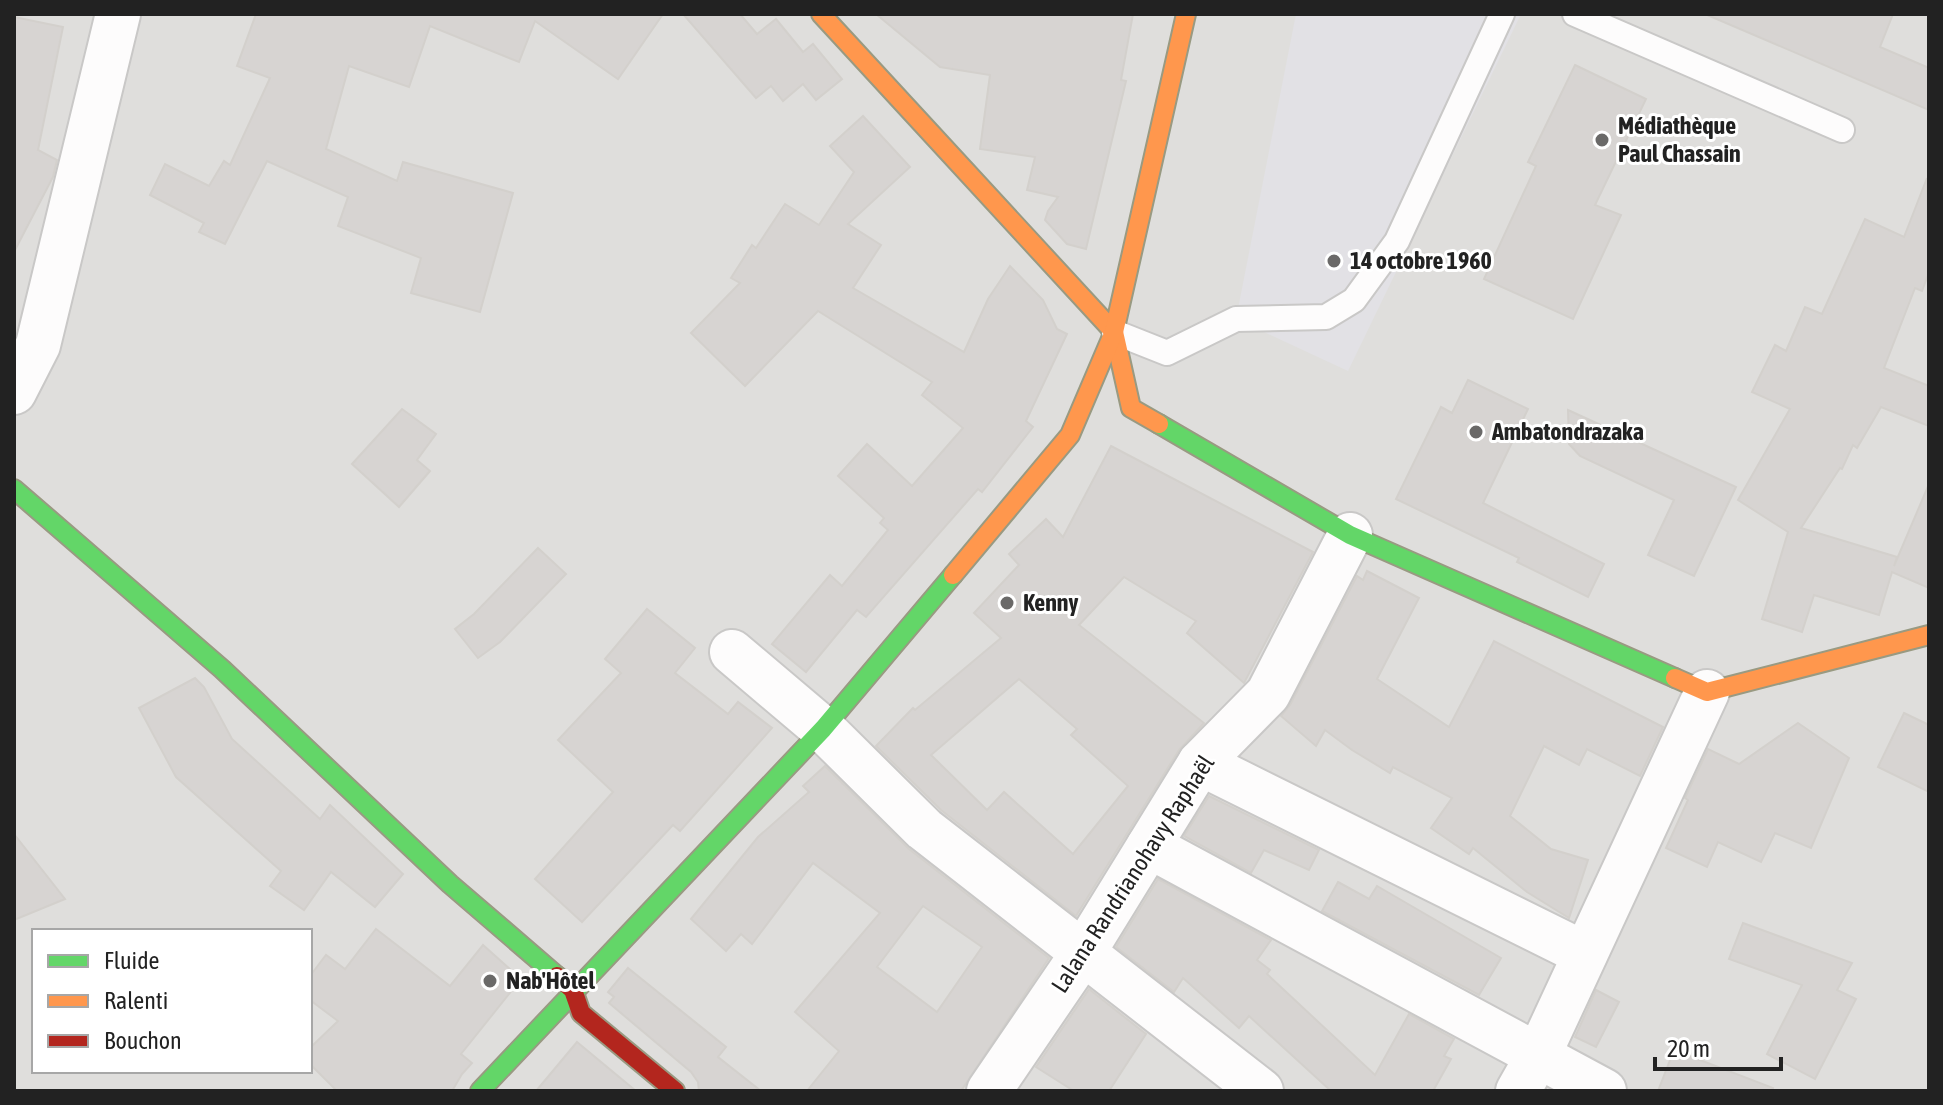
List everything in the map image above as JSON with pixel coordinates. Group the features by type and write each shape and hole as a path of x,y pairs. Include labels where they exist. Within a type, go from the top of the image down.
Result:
{"street":[{"path":"14,392 38,345 118,14"},
{"path":"821,14 1114,332 1131,408 1350,535 1707,692 1929,635"},
{"path":"480,1091 823,729 1070,435 1114,332 1186,14"},
{"path":"14,489 222,669 450,884 573,990 581,1013 675,1091"},
{"name":"Lalana Randrianohavy Raphaël","path":"989,1091 1083,953 1200,763 1268,694 1350,535"},
{"path":"732,652 823,729 924,829 1261,1091"},
{"path":"1518,1091 1539,1054 1707,692"},
{"path":"1200,763 1585,954"},
{"path":"1149,846 1604,1091"}],"lane":[{"path":"1114,332 1167,353 1236,319 1326,317 1354,300 1397,241 1502,14"},
{"path":"1575,14 1842,130"}],"shaded area":[{"path":"14,14 1929,14 1929,1091 14,1091"},
{"path":"1296,14 1521,14 1348,371 1236,319"}],"building":[{"path":"256,14 663,14 618,79 535,21 519,62 430,26 409,87 349,66 326,149 397,181 403,162 513,193 480,312 411,293 421,258 338,226 348,197 267,161 225,244 199,232 204,223 150,195 165,164 209,186 224,161 230,165 270,78 237,66"},
{"path":"683,14 740,14 757,34 776,19 803,52 813,44 842,79 816,100 803,84 783,101 771,86 756,98"},
{"path":"876,14 1133,14 1121,80 1126,81 1086,249 1067,244 1045,220 1058,197 1027,190 1035,157 980,149 990,75 940,67"},
{"path":"1705,14 1893,14 1880,47 1929,68 1929,110"},
{"path":"14,17 63,27 38,150 57,160 53,177 14,252"},
{"path":"1575,65 1646,99 1595,205 1621,215 1573,319 1484,279 1536,166 1528,162"},
{"path":"863,116 910,167 848,224 881,245 853,288 964,352 988,299 1010,266 1043,300 1057,329 1067,334 1026,421 1033,427 982,492 978,489 866,617 857,610 806,672 772,644 830,575 842,586 888,530 880,523 884,518 838,476 867,444 912,486 963,428 922,395 932,382 818,311 745,386 691,333 740,283 731,278 752,245 756,248 785,204 819,225 854,172 830,146"},
{"path":"1927,178 1929,272 1922,291 1915,288 1884,368 1929,386 1929,426 1881,407 1857,448 1853,445 1842,469 1801,528 1897,557 1894,566 1929,484 1929,588 1892,572 1879,615 1814,595 1802,632 1762,619 1788,532 1738,500 1790,409 1752,392 1775,345 1786,351 1805,307 1822,314 1865,219 1904,237"},
{"path":"1468,380 1528,409 1483,503 1604,564 1588,597 1517,562 1519,558 1396,499 1441,407 1452,413"},
{"path":"402,409 436,434 417,460 430,471 399,507 352,464"},
{"path":"1568,410 1736,487 1694,576 1648,555 1674,500 1580,456 1569,444"},
{"path":"1111,446 1313,552 1244,683 1187,633 1196,621 1124,577 1079,625 1204,723 1179,750 1076,916 941,810 876,746 913,708 915,710 1001,638 974,613 1019,565 1009,554 1046,519 1063,537","holes":["1019,679 1077,729 1071,735 1128,786 1073,854 1004,792 987,810 931,755"]},
{"path":"538,548 566,574 500,642 478,658 455,629 474,614"},
{"path":"1367,571 1419,598 1377,679 1449,727 1494,641 1663,727 1640,776 1587,749 1579,765 1544,746 1510,816 1551,849 1588,860 1569,918 1527,892 1473,848 1469,854 1431,828 1452,798 1393,767 1390,773 1325,730 1316,746 1281,716 1290,705 1357,576 1363,580"},
{"path":"647,609 695,648 675,673 728,714 738,702 772,728 680,831 673,825 582,922 535,879 613,792 558,740 621,673 605,659"},
{"path":"195,678 204,687 232,739 320,819 330,805 403,874 375,907 331,872 304,910 270,886 281,871 176,777 139,708"},
{"path":"1904,713 1929,725 1929,792 1878,767"},
{"path":"1798,723 1849,758 1811,848 1775,833 1761,862 1718,842 1707,867 1666,848 1708,749 1739,764"},
{"path":"825,766 909,849 1049,958 961,1091 807,1091 839,1051 795,1012 880,913 813,863 752,944 741,934 726,951 691,919 758,837 809,792 803,786","holes":["923,906 982,947 937,1012 877,967"]},
{"path":"1209,796 1319,850 1309,870 1264,850 1251,873 1184,836"},
{"path":"14,834 65,899 14,920"},
{"path":"1158,879 1271,940 1257,960 1270,970 1267,974 1375,1075 1409,1014 1454,1039 1444,1056 1451,1059 1433,1091 1331,1091 1249,1016 1239,1028 1183,978 1174,992 1116,947"},
{"path":"1338,882 1369,899 1377,886 1501,958 1479,995 1322,911"},
{"path":"1743,923 1852,963 1837,990 1856,999 1815,1079 1767,1054 1802,985 1729,959"},
{"path":"376,929 450,986 483,945 521,979 461,1054 472,1063 452,1091 337,1091 312,1066 312,1046 338,1021 312,1002 312,973 326,955 345,969"},
{"path":"628,968 726,1047 718,1057 761,1091 699,1091 698,1082 691,1072 609,1003 614,997 608,992"},
{"path":"1089,989 1146,1034 1109,1091 1074,1091 1036,1067"},
{"path":"1596,990 1619,1002 1596,1047 1575,1037"},
{"path":"577,1042 636,1091 536,1091"},
{"path":"1674,1050 1773,1088 1772,1091 1658,1091"}],"traffic: fast":[{"path":"1159,424 1350,535 1675,678"},
{"path":"14,489 222,669 450,884 557,976"},
{"path":"480,1091 823,729 953,575"}],"traffic: slow":[{"path":"821,14 1114,332 1131,408 1159,424"},
{"path":"953,575 1070,435 1114,332 1186,14"},
{"path":"1675,678 1707,692 1929,635"}],"traffic: jam":[{"path":"557,976 573,990 581,1013 675,1091"}],"place":[{"name":"Médiathèque Paul Chassain","path":"1602,140"},
{"name":"14 octobre 1960","path":"1334,261"},
{"name":"Ambatondrazaka","path":"1476,432"},
{"name":"Kenny","path":"1007,603"},
{"name":"Nab'Hôtel","path":"490,981"}]}
